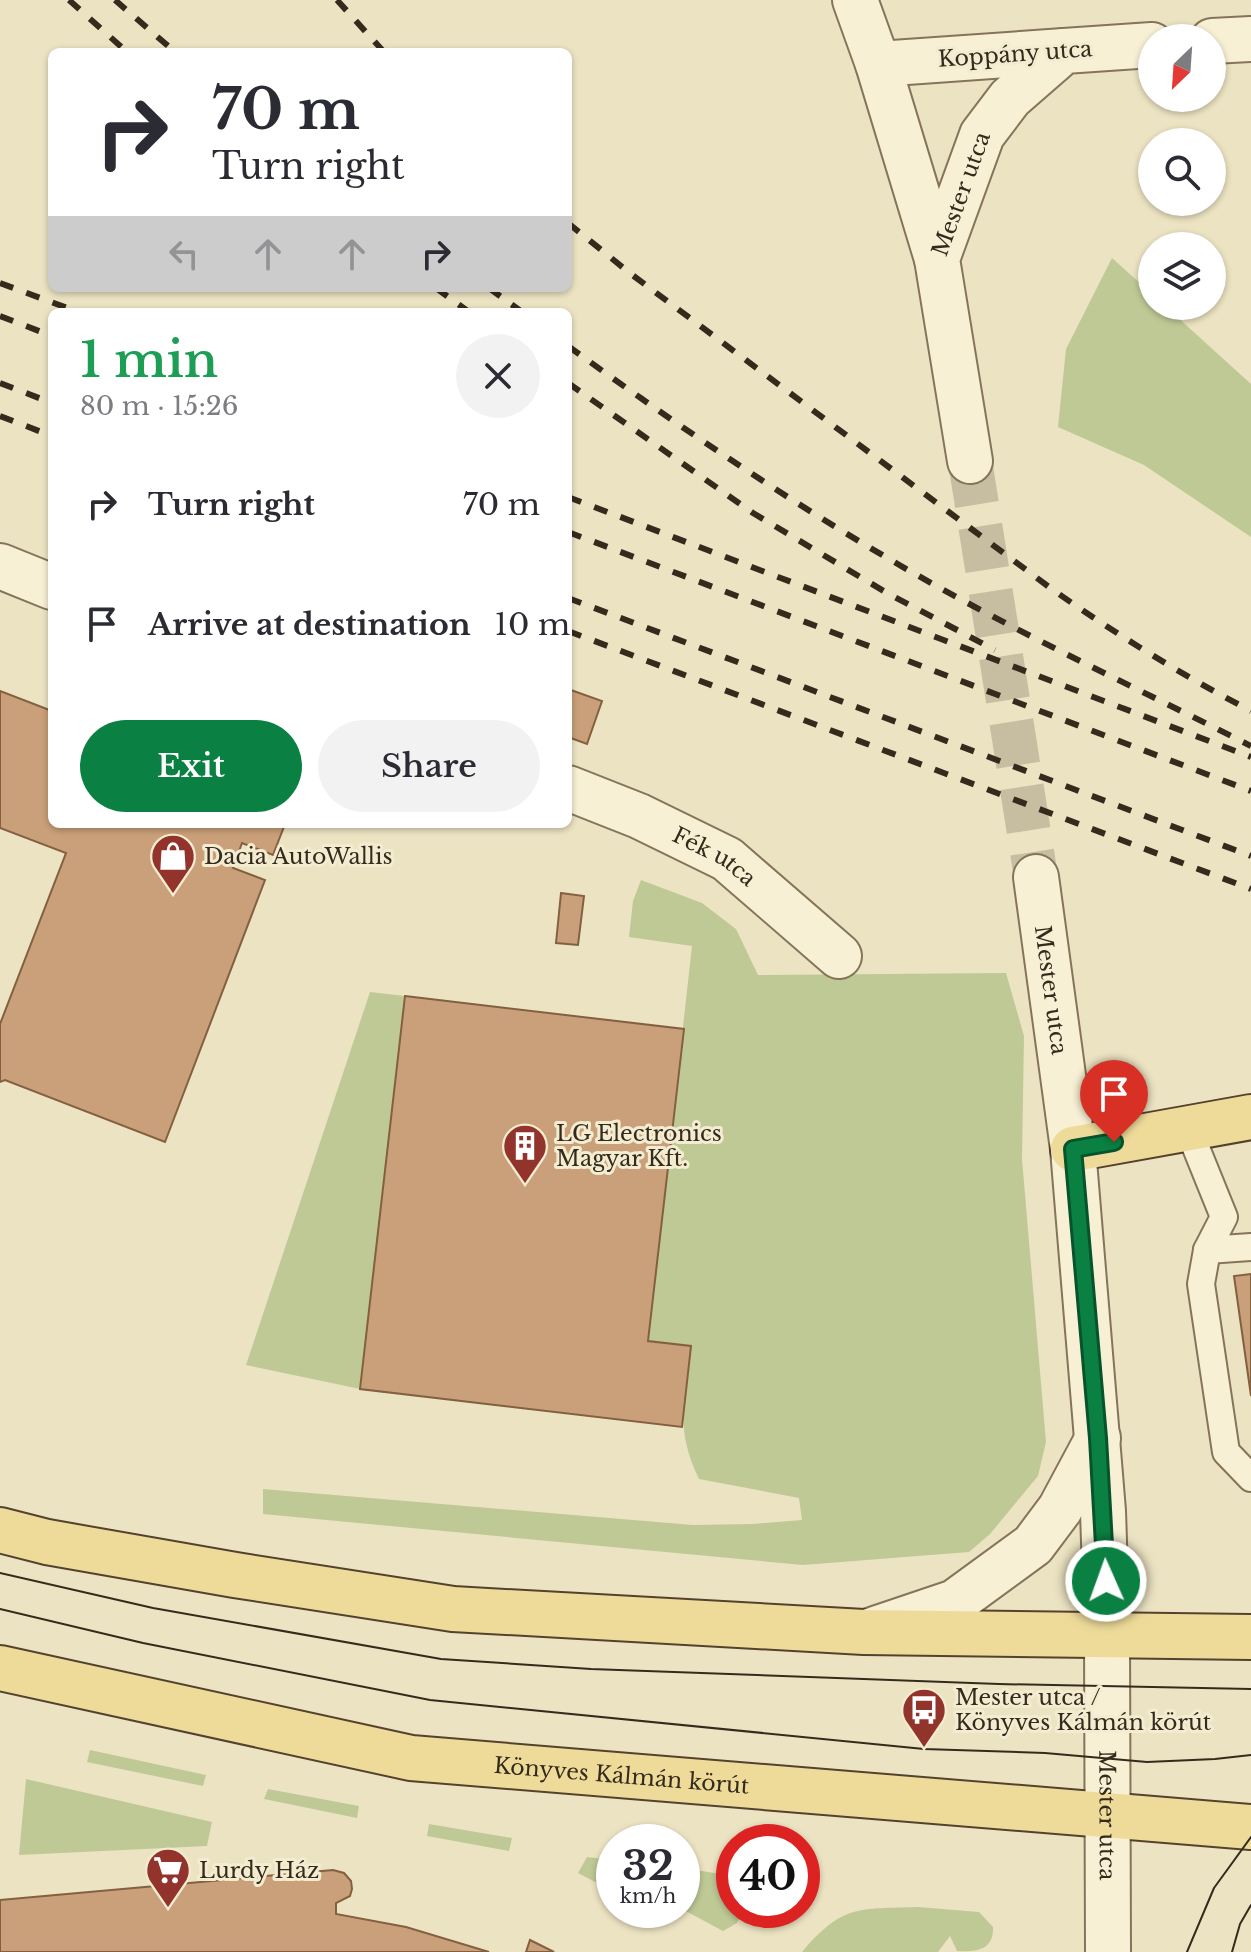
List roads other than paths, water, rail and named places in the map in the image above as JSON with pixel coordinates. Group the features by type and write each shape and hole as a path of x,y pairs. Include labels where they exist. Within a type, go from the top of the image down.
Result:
{"main road":[{"path":"1073,1149 1251,1117"},
{"path":"0,1530 47,1542 172,1564 453,1609 864,1632 1251,1637"},
{"name":"Könyves Kálmán körút","path":"0,1668 411,1758 1251,1827"}],"street":[{"path":"855,0 878,64 937,259"},
{"path":"1226,40 1251,39"},
{"name":"Koppány utca","path":"878,64 1138,46"},
{"name":"Mester utca","path":"970,461 937,259 982,135 1010,98 1064,51"},
{"path":"0,566 48,585"},
{"name":"Fék utca","path":"572,790 639,816 727,859 839,956"},
{"name":"Mester utca","path":"1036,877 1073,1149 1106,1554 1108,1952"},
{"path":"864,1632 955,1602 1033,1545 1060,1509 1098,1438"}],"lane":[{"path":"1188,1128 1224,1217 1207,1250 1201,1284 1226,1452 1251,1478"},
{"path":"1207,1250 1251,1247"}],"tunnel":[{"path":"970,461 1036,877"}],"tram line":[{"path":"0,1573 153,1608 441,1659 591,1669 999,1684 1251,1689"},
{"path":"0,1609 143,1643 430,1700 924,1749 1045,1753 1147,1762 1251,1755"},
{"path":"1187,1952 1214,1888 1251,1837"},
{"path":"1232,1952 1240,1924 1251,1905"}],"railway":[{"path":"69,0 123,48"},
{"path":"115,0 170,48"},
{"path":"337,0 380,48"},
{"path":"572,226 631,274 1049,587 1148,652 1251,711"},
{"path":"0,283 67,308"},
{"path":"442,292 464,308"},
{"path":"494,292 516,308"},
{"path":"0,316 48,334"},
{"path":"572,349 729,459 896,563 1028,635 1251,746"},
{"path":"0,383 48,401"},
{"path":"572,386 753,513 887,593 995,650"},
{"path":"0,416 48,434"},
{"path":"572,499 1251,757"},
{"path":"572,534 1251,791"},
{"path":"572,600 1251,856"},
{"path":"572,633 1251,889"}],"place":[{"name":"Dacia AutoWallis","path":"173,895"},
{"name":"LG Electronics Magyar Kft.","path":"525,1185"},
{"name":"Mester utca / Könyves Kálmán körút","path":"924,1749"},
{"name":"Lurdy Ház","path":"168,1909"}]}
